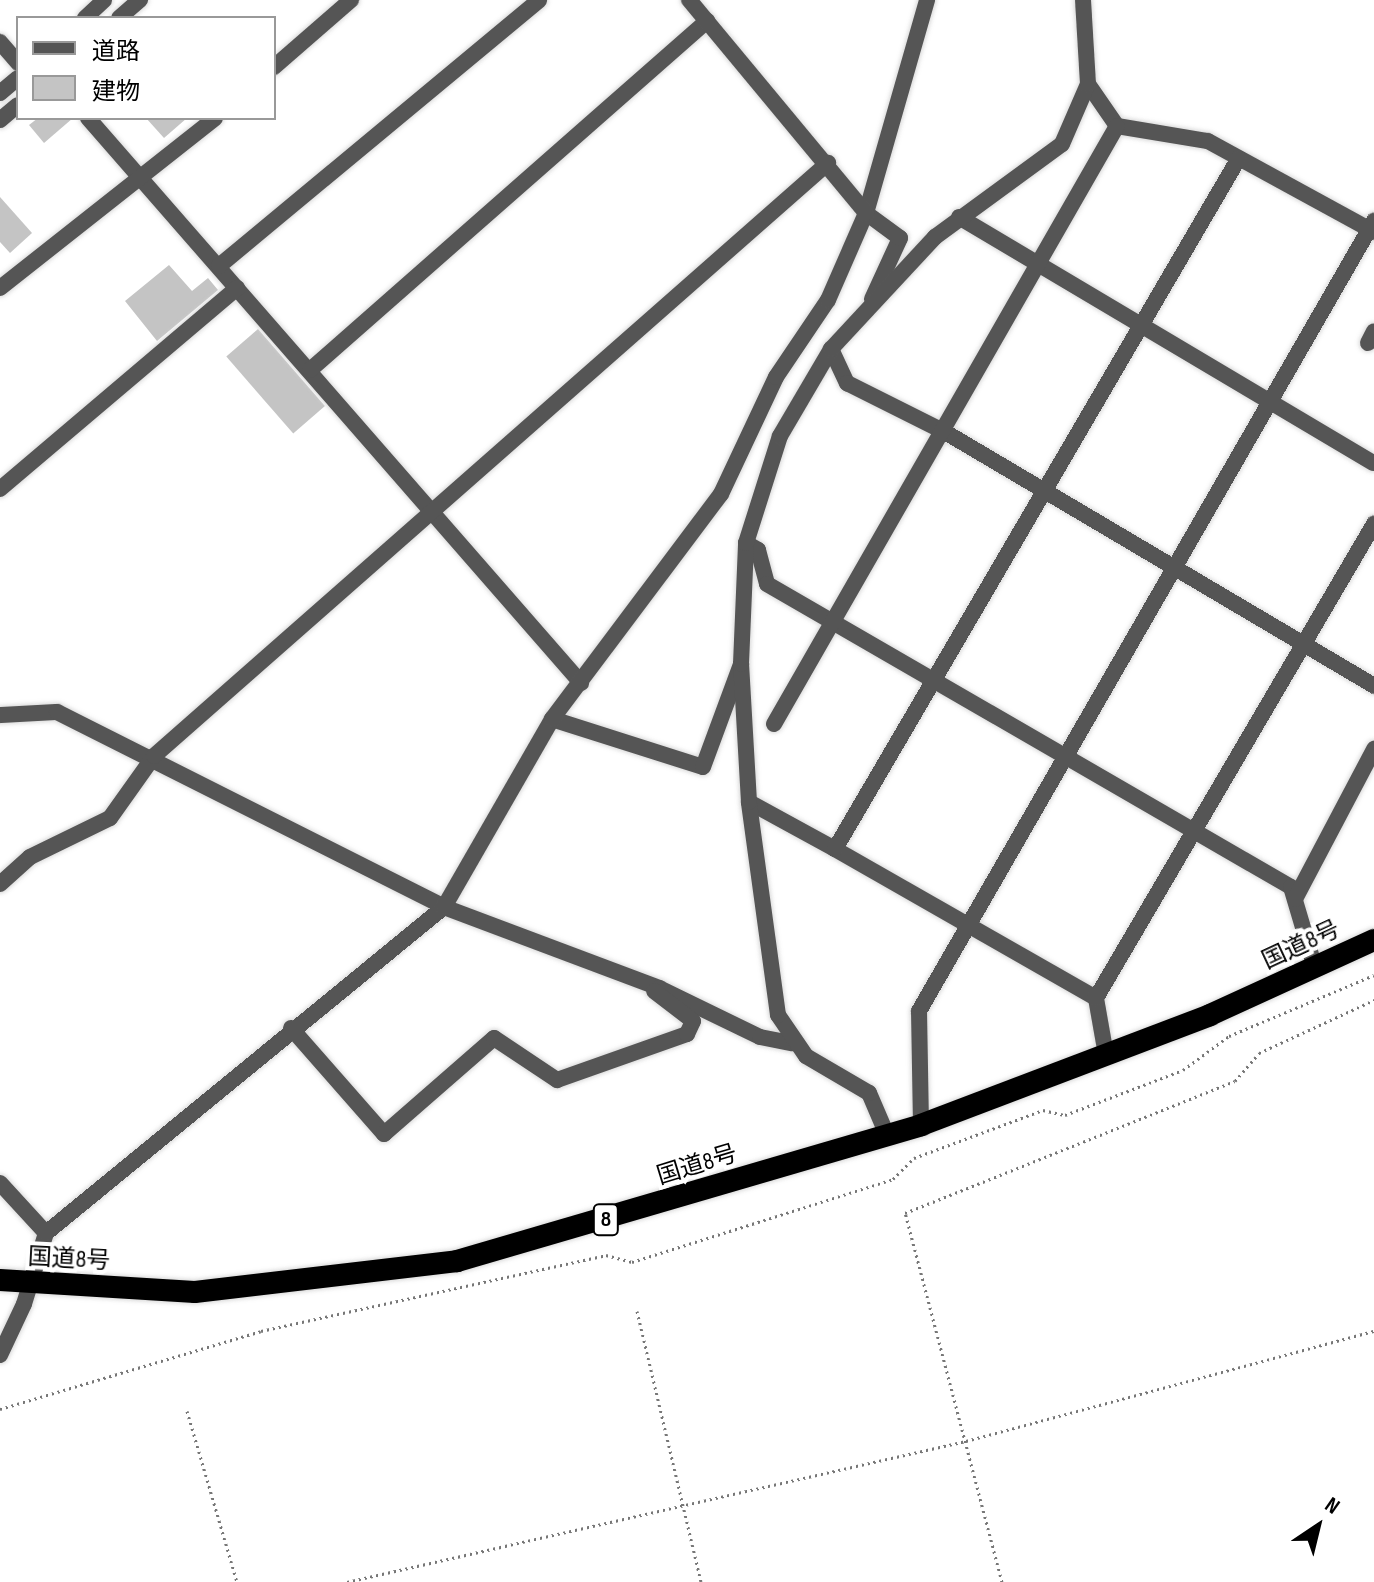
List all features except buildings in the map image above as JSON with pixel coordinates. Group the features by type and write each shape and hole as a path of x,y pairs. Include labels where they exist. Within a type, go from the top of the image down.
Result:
{"highway":[{"name":"国道8号","path":"0,1280 26,1293 195,1292 457,1261 921,1125 1106,1055 1315,968 1374,940"}],"street":[{"path":"87,16 104,0"},
{"path":"121,16 140,0"},
{"path":"276,65 351,0"},
{"path":"219,266 539,0"},
{"path":"689,0 828,163 866,213 900,238 872,299"},
{"path":"0,1355 26,1293 46,1233 291,1028 444,907 552,719 721,494 776,377 828,300 866,213 927,0"},
{"path":"792,1043 778,1015 749,802 741,664 746,543 780,436 831,349 872,299 959,217 1062,144 1088,84 1083,0"},
{"path":"310,370 707,21"},
{"path":"0,42 16,61"},
{"path":"0,93 16,80"},
{"path":"921,1125 919,1011 965,923 1173,573 1372,227 1208,141 1117,126 1088,84"},
{"path":"0,120 16,107"},
{"path":"90,120 581,683"},
{"path":"0,288 142,181 213,120"},
{"path":"774,724 835,624 1117,126"},
{"path":"835,849 1239,158"},
{"path":"0,884 30,857 110,818 154,756 433,515 828,163"},
{"path":"959,217 1374,463"},
{"path":"0,489 237,288"},
{"path":"831,349 847,383 945,432 1173,573 1301,648 1374,686"},
{"path":"1106,1055 1096,998 1373,529"},
{"path":"746,543 758,550 767,584 1291,887 1315,968"},
{"path":"552,719 703,767 741,664"},
{"path":"0,715 57,712 154,756 444,907 653,986 760,1037 792,1043 857,1080 887,1135"},
{"path":"1295,899 1374,749"},
{"path":"749,802 1096,998"},
{"path":"291,1028 384,1134 494,1038 557,1080 687,1034 693,1021 655,996 653,986"},
{"path":"0,1183 46,1233"}],"path":[{"path":"0,1409 261,1331 606,1255 646,1258 893,1179 914,1158 1043,1110 1065,1115 1168,1075 1229,1036 1374,975"},
{"path":"1002,1582 905,1213 1235,1081 1259,1053 1374,1000"},
{"path":"637,1311 701,1582"},
{"path":"347,1582 681,1503 966,1441 1374,1331"},
{"path":"187,1411 237,1582"}]}
